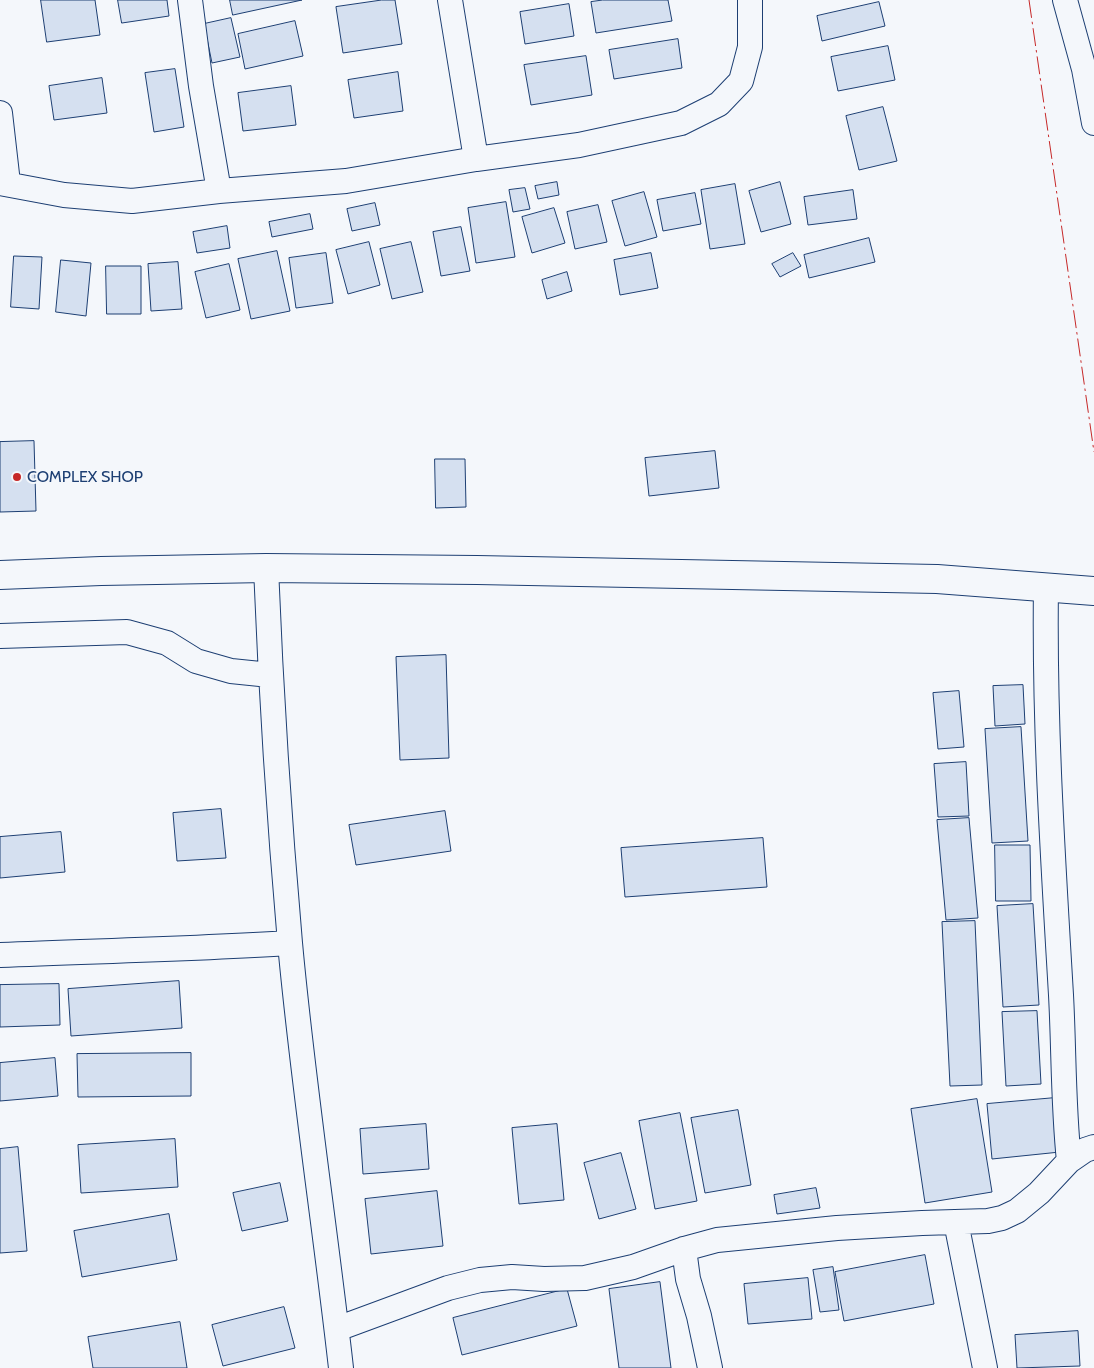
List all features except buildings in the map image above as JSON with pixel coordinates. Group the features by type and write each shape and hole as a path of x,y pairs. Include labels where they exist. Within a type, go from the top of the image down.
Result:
{"street":[{"path":"190,0 201,86 219,191"},
{"path":"450,0 476,159"},
{"path":"0,113 4,183 64,195 132,201 219,191 346,181 476,159 580,145 681,123 719,104 741,81 750,47 750,0"},
{"path":"1065,0 1084,69 1094,123"},
{"path":"266,568 270,675 290,943 341,1368"},
{"path":"0,575 266,568 721,574 937,579 1094,591"},
{"path":"1046,586 1047,737 1063,1028 1065,1125 1069,1161"},
{"path":"0,636 127,632 167,643 196,661 231,671 270,675"},
{"path":"0,955 126,949 202,949 290,943"},
{"path":"337,1329 448,1288 480,1280 512,1277 544,1279 585,1278 633,1267 684,1249 717,1240 837,1228 988,1221 1002,1218 1017,1211 1039,1193 1069,1161 1085,1150 1094,1147"},
{"path":"956,1222 985,1368"},
{"path":"684,1249 688,1280 699,1316 710,1368"}],"power":[{"path":"1029,0 1094,452"}],"place":[{"name":"COMPLEX SHOP","path":"17,477"}]}
